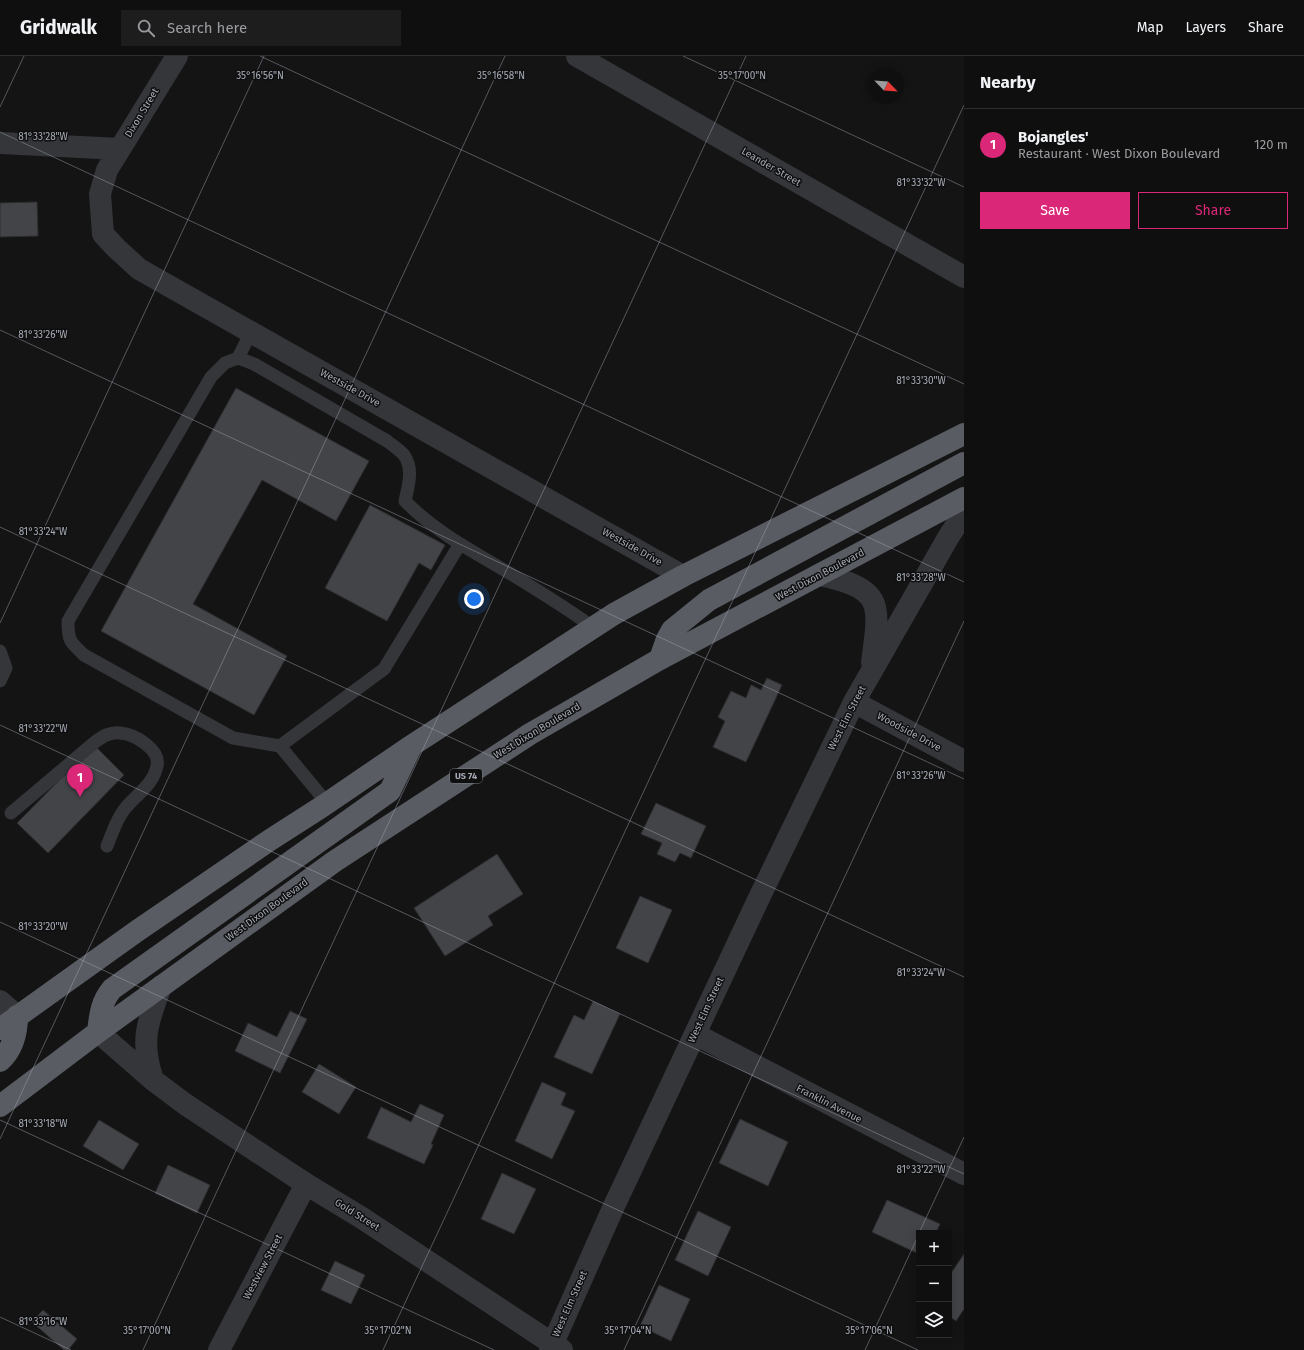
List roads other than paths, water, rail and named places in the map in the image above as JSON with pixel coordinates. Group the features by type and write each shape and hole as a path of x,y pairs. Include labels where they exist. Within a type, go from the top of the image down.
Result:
{"highway":[{"path":"0,1029 175,905 270,840 614,614 683,576 964,434"},
{"path":"660,659 672,630 709,600 964,462"},
{"name":"West Dixon Boulevard","path":"0,1106 98,1032 342,856 530,734 660,659 964,498"},
{"path":"98,1032 101,1008 106,996 112,989 390,791 411,746"},
{"path":"0,1061 8,1052 13,1042 17,1028 17,1016"}],"street":[{"name":"Dixon Street","path":"0,143 120,149 177,56"},
{"name":"Leander Street","path":"577,56 964,277"},
{"name":"Westside Drive","path":"120,149 107,170 100,194 103,234 139,269 683,576"},
{"name":"West Elm Street","path":"555,1348 614,1206 759,898 854,702 949,536 964,513"},
{"name":"West Elm Street","path":"820,575 842,580 855,585 867,592 873,600 877,610 877,627 870,673"},
{"name":"Woodside Drive","path":"854,702 964,761"},
{"path":"153,1080 148,1066 145,1040 150,1016 161,986"},
{"path":"0,1002 17,1016"},
{"name":"Gold Street","path":"98,1032 153,1080 185,1104 306,1184 362,1218 555,1348"},
{"name":"Franklin Avenue","path":"695,1034 964,1174"},
{"name":"Westview Street","path":"219,1350 306,1184"}],"lane":[{"path":"238,358 251,332"},
{"path":"327,803 280,746 233,738 84,655 73,645 68,636 68,621 211,377 225,363 238,358 254,364 387,441 404,455 410,467 405,501 417,513 460,544 552,598 593,627"},
{"path":"280,746 384,669 460,544"},
{"path":"0,651 6,668 0,681"},
{"path":"11,813 95,742 107,734 120,732 131,734 153,751 158,758 158,765 152,779 124,809 117,821 107,846"}],"place":[{"name":"Bojangles'","path":"80,797"}]}
